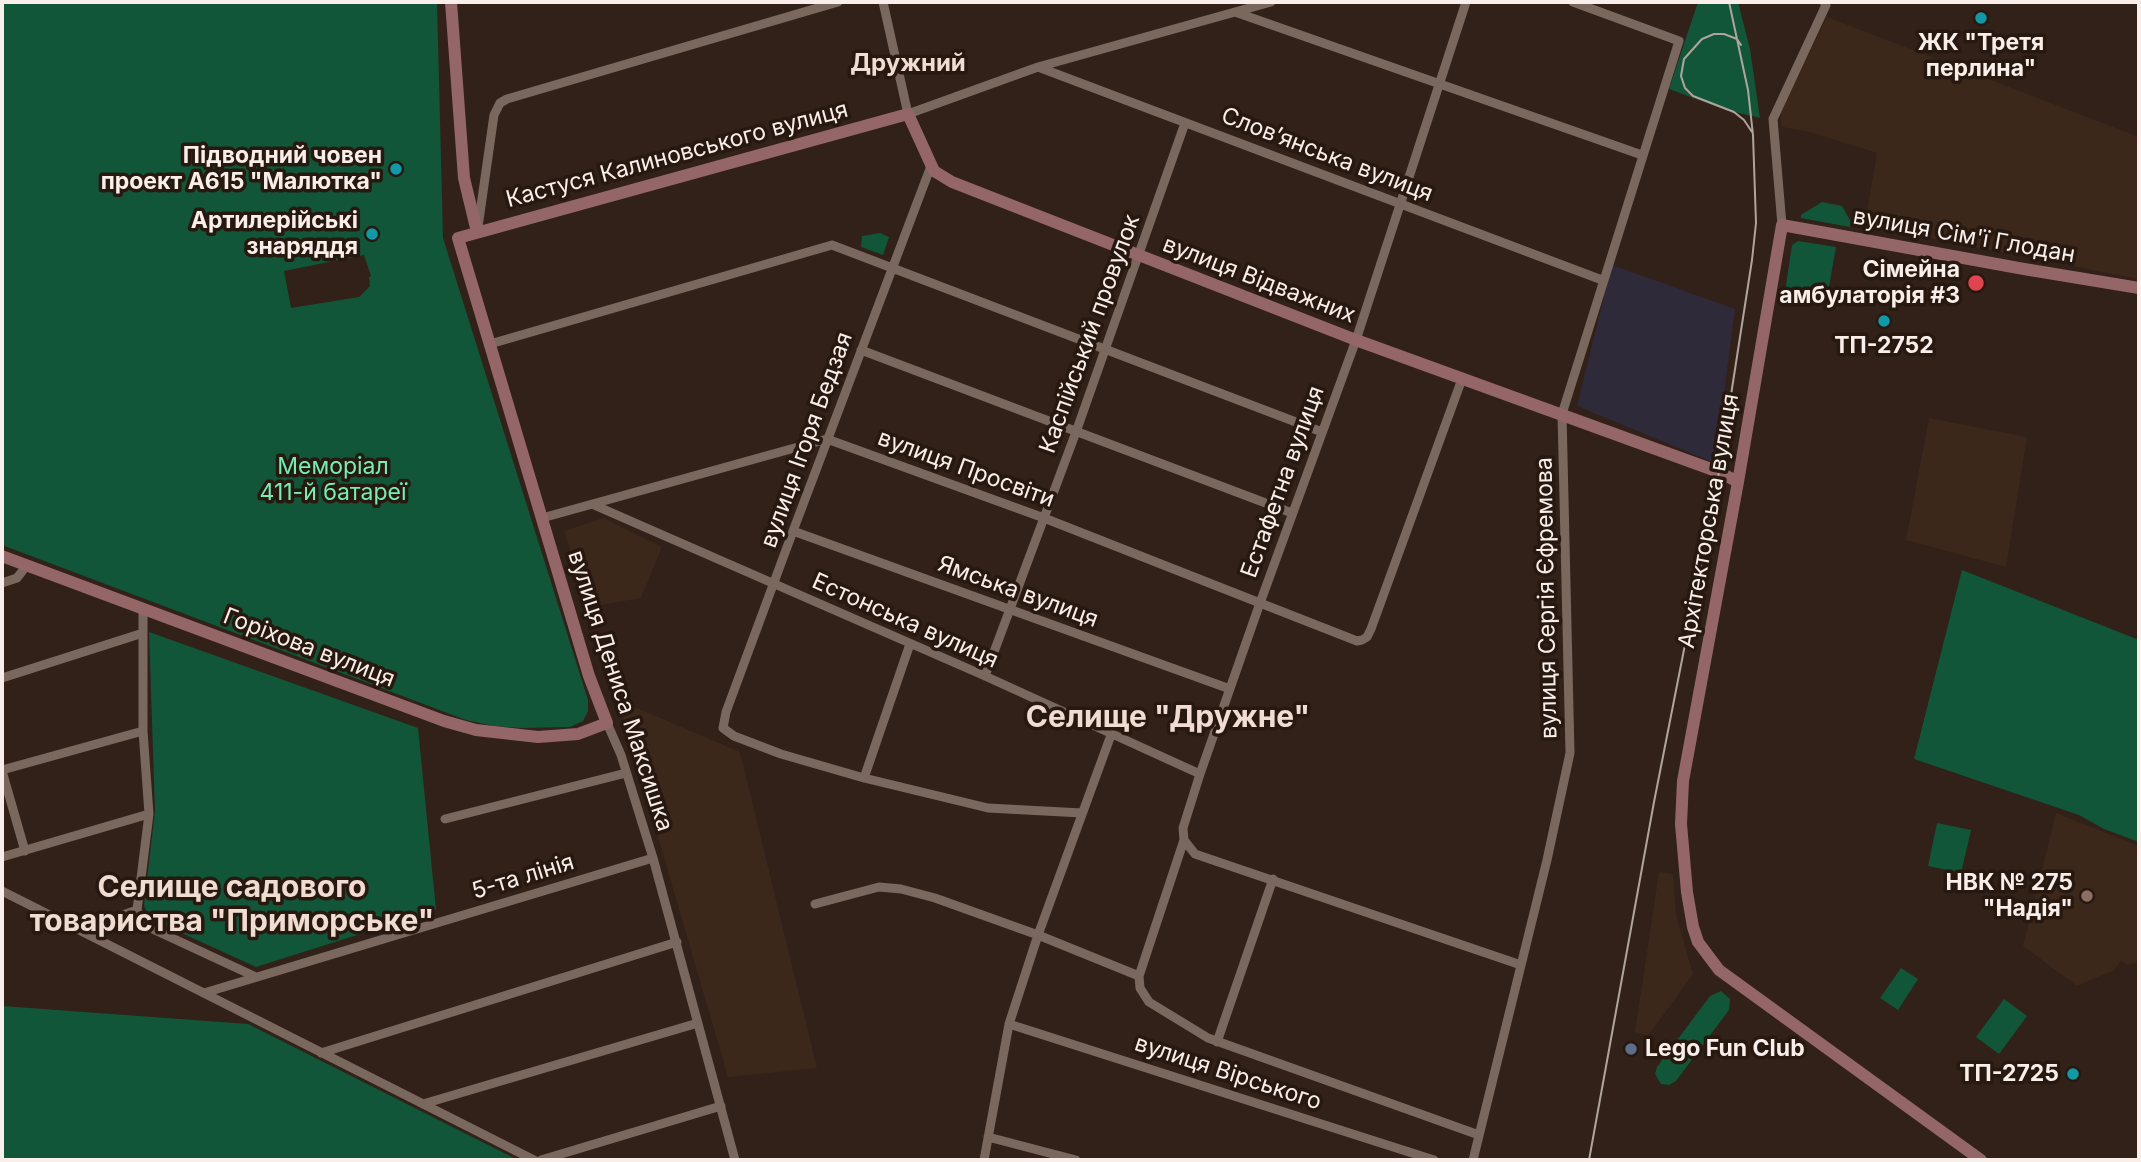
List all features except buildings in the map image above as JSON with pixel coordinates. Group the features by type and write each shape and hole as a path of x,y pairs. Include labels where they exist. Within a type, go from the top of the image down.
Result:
{"street":[{"path":"451,2 464,178 477,232"},
{"path":"477,232 494,115 500,103 838,2"},
{"path":"883,2 908,114 931,166"},
{"path":"908,114 1038,67 1271,2"},
{"name":"Естафетна вулиця","path":"1139,976 1184,840 1183,828 1200,774 1356,340 1466,2"},
{"name":"вулиця Сергія Єфремова","path":"1474,1160 1548,860 1570,753 1562,414 1679,41 1573,2"},
{"path":"1782,225 1773,119 1826,5 1824,2"},
{"path":"1235,12 1642,155"},
{"name":"Словʼянська вулиця","path":"1038,67 1602,280"},
{"name":"Кастуся Калиновського вулиця","path":"458,238 908,114"},
{"name":"Каспійський провулок","path":"985,676 1106,350 1185,123"},
{"name":"вулиця Відважних","path":"931,166 952,182 1139,257 1356,340 1719,472 1738,482"},
{"name":"вулиця Ігоря Бедзая","path":"864,778 781,754 734,736 723,728 726,712 827,439 931,166"},
{"name":"вулиця Сім'ї Глодан","path":"1782,225 2024,270 2139,288"},
{"name":"Архітекторська вулиця","path":"1782,225 1683,781 1681,824 1693,927 1698,942 1719,970 1981,1160"},
{"name":"вулиця Дениса Максишка","path":"458,238 589,676 626,773 653,858 735,1160"},
{"path":"490,344 832,245 1322,432"},
{"path":"861,350 1292,513"},
{"name":"вулиця Просвіти","path":"827,439 1044,518 1357,640 1367,638 1462,379"},
{"path":"542,518 827,439"},
{"name":"Естонська вулиця","path":"594,505 985,676 1200,774"},
{"name":"Ямська вулиця","path":"793,531 1230,689"},
{"name":"Горіхова вулиця","path":"2,556 432,717 476,730 561,737 607,723"},
{"path":"2,583 17,578 27,565"},
{"path":"143,608 144,731 149,814 137,910 144,925 256,977"},
{"path":"2,678 143,633"},
{"path":"910,644 864,778 988,808 1082,813"},
{"path":"25,850 2,770 144,731"},
{"path":"984,1160 1009,1024 1038,935 1111,735"},
{"path":"445,819 626,773"},
{"path":"2,857 149,814"},
{"path":"1184,840 1195,854 1521,965"},
{"name":"5-та лінія","path":"204,993 653,858"},
{"path":"1217,1042 1273,879"},
{"path":"815,904 866,889 889,887 935,898 1038,935 1139,976 1140,988 1149,1002 1217,1042 1479,1135"},
{"path":"2,891 534,1160"},
{"path":"80,930 137,910"},
{"path":"321,1053 677,943"},
{"path":"423,1104 698,1023"},
{"name":"вулиця Вірського","path":"1009,1024 1434,1160"},
{"path":"541,1160 720,1106"},
{"path":"988,1137 1076,1160"}],"shaded area":[{"path":"1827,17 2139,137 2139,279 1924,237 1864,229 1877,153 1810,132 1782,127 1780,113"},
{"path":"1612,265 1735,309 1715,463 1577,406"},
{"path":"1929,418 2027,437 2006,567 1906,540"},
{"path":"603,518 662,547 641,598 589,607 564,531"},
{"path":"618,700 740,752 817,1068 728,1077"},
{"name":"НВК № 275 \"Надія\"","path":"2056,813 2139,846 2139,962 2127,965 2121,961 2114,970 2077,986 2023,946"},
{"path":"1659,872 1673,874 1676,915 1693,974 1648,1036 1635,1032"}],"green space":[{"name":"Меморіал 411-й батареї","path":"2,2 437,2 443,238 588,700 588,711 583,721 570,727 520,728 466,720 2,545","holes":["364,255 371,276 370,286 359,297 291,308 284,271"]},
{"path":"1698,2 1738,2 1750,49 1760,118 1726,110 1669,89"},
{"path":"1822,202 1842,206 1851,222 1850,227 1801,218 1801,215"},
{"path":"880,233 889,237 883,255 861,247 862,236"},
{"path":"1798,241 1836,247 1827,298 1785,292 1792,245"},
{"path":"1962,570 2139,640 2139,842 2104,829 2079,815 1914,759"},
{"path":"149,632 418,728 436,910 256,967 149,918 144,905 155,811"},
{"path":"1937,823 1971,830 1961,873 1928,866"},
{"path":"1901,968 1918,979 1898,1010 1880,998"},
{"path":"1721,991 1730,999 1729,1010 1676,1081 1669,1085 1661,1084 1655,1074 1657,1067 1710,996"},
{"path":"2004,999 2027,1016 1999,1054 1976,1037"},
{"path":"2,1006 248,1024 518,1160 2,1160"}],"tram line":[{"path":"1589,1160 1654,802 1719,472 1752,260 1756,223 1753,135 1748,90 1729,2"},
{"path":"1741,45 1737,39 1724,34 1714,34 1702,39 1684,59 1681,76 1685,88 1693,96 1734,112 1752,132"}],"place":[{"name":"ЖК \"Третя перлина\"","path":"1981,18"},
{"name":"Підводний човен проект А615 \"Малютка\"","path":"396,169"},
{"name":"Артилерійські знаряддя","path":"372,234"},
{"name":"Сімейна амбулаторія #3","path":"1976,283"},
{"name":"ТП-2752","path":"1884,321"},
{"name":"НВК № 275 \"Надія\"","path":"2087,896"},
{"name":"Lego Fun Club","path":"1631,1049"},
{"name":"ТП-2725","path":"2073,1074"}],"district":[{"name":"Дружний","path":"908,64"},
{"name":"Селище \"Дружне\"","path":"1168,718"},
{"name":"Селище садового товариства \"Приморське\"","path":"232,905"}]}
